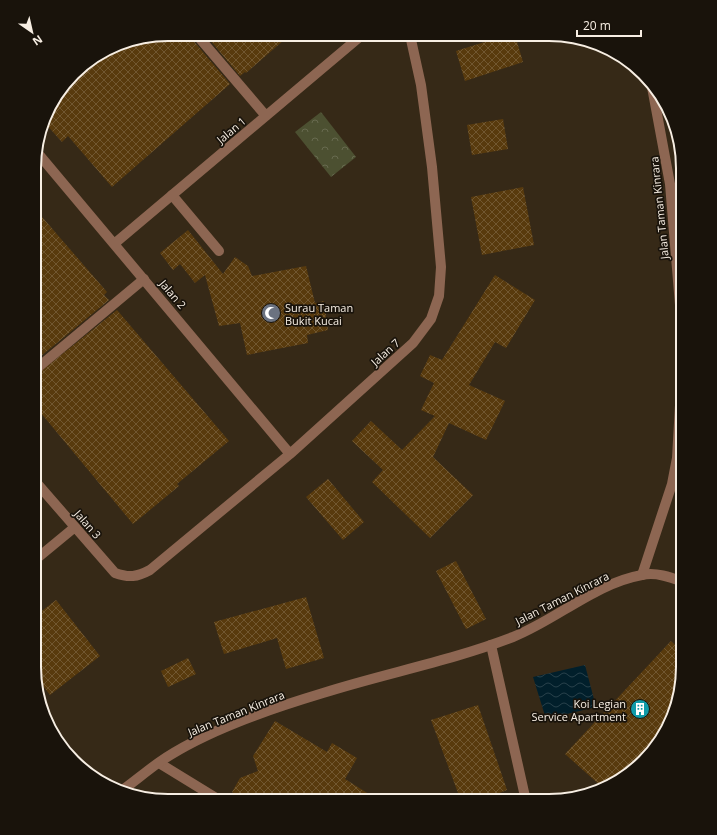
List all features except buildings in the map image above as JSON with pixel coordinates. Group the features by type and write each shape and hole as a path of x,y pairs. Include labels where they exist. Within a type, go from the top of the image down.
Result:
{"street":[{"path":"202,41 266,116"},
{"name":"Jalan 1","path":"114,244 355,41"},
{"name":"Jalan 7","path":"127,577 139,576 150,570 290,454 414,343 431,319 439,296 441,267 432,168 421,85 411,41"},
{"name":"Jalan Taman Kinrara","path":"654,96 670,184 676,257"},
{"name":"Jalan 2","path":"42,157 290,454"},
{"path":"172,195 219,251"},
{"path":"41,365 144,279"},
{"name":"Jalan Taman Kinrara","path":"127,787 159,763 188,746 264,712 324,692 392,675 491,645 515,636 609,586 642,575 672,484 676,463"},
{"name":"Jalan 3","path":"41,488 115,573 127,577"},
{"path":"41,554 75,527"},
{"path":"642,575 665,575 676,579"},
{"path":"491,645 524,794"},
{"path":"159,763 210,794"}],"green space":[{"path":"321,112 356,157 331,177 295,132"}],"water":[{"path":"585,665 596,707 546,719 533,677"}],"place":[{"name":"Surau Taman Bukit Kucai","path":"271,313"},
{"name":"Koi Legian Service Apartment","path":"640,709"}]}
